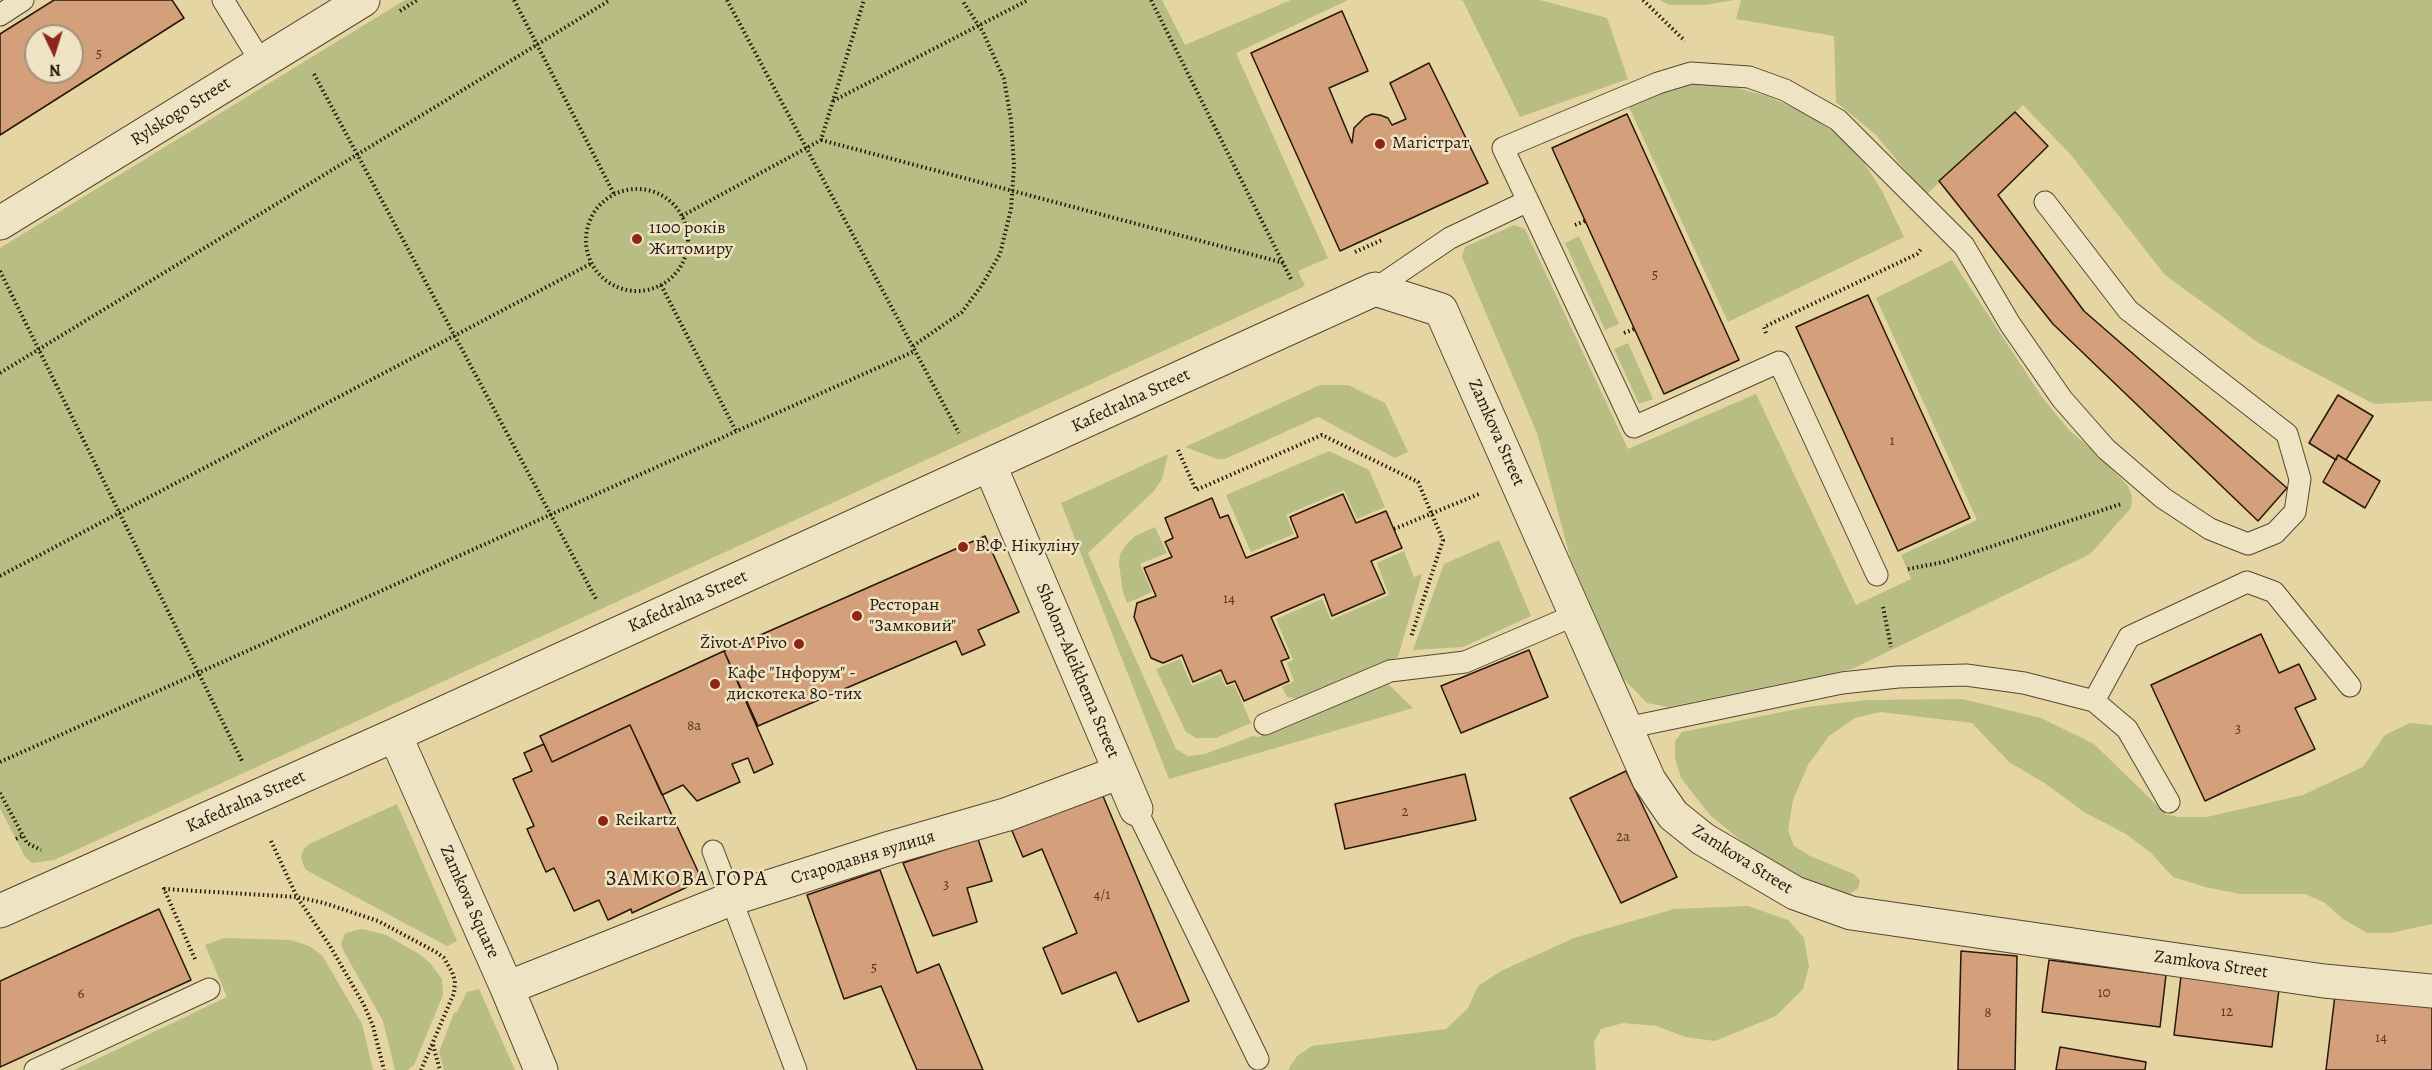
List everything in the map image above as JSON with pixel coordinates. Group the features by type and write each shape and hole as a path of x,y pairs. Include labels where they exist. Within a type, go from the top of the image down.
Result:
{"street":[{"name":"Rylskogo Street","path":"0,223 363,0"},
{"name":"Kafedralna Street","path":"2,906 395,735 1375,289"},
{"name":"Zamkova Street","path":"1375,289 1441,310 1649,780 1673,814 1703,839 1795,893 1851,913 2324,981 2432,991"},
{"name":"Sholom-Aleikhema Street","path":"990,466 1136,809"},
{"name":"Zamkova Square","path":"395,735 541,1070"},
{"name":"Стародавня вулиця","path":"507,988 732,899 890,848 1008,814 1120,772"}],"lane":[{"path":"0,15 23,0"},
{"path":"223,0 261,62"},
{"path":"1877,575 1779,362 1634,427 1503,148 1658,83 1690,73 1749,77 1785,90 1838,120 1964,246 2010,324 2062,399 2106,449 2156,493 2210,529 2248,544 2275,533 2295,512 2300,479 2287,434 2128,310 2045,202"},
{"path":"1375,289 1450,238 1528,201"},
{"path":"2094,701 2129,637 2247,582 2274,592 2350,686"},
{"path":"1265,724 1390,671 1465,662 1575,615"},
{"path":"1626,728 1842,683 1898,677 1966,675 2024,683 2094,701 2127,729 2169,802"},
{"path":"1136,809 1258,1059"},
{"path":"713,852 796,1070"},
{"path":"35,1070 209,989"}],"path":[{"path":"514,0 614,194"},
{"path":"0,372 610,0"},
{"path":"727,0 959,433"},
{"path":"682,216 821,140 864,0"},
{"path":"913,346 962,312 987,277 1003,245 1011,209 1014,166 1011,120 1004,79 979,26 962,0"},
{"path":"832,101 1028,0"},
{"path":"1151,0 1292,281"},
{"path":"1642,0 1720,74"},
{"path":"310,66 597,599"},
{"path":"821,140 1284,263"},
{"path":"645,189 662,195 675,205 682,216 689,236 687,253 680,268 668,281 653,289 636,291 620,288 605,280 592,263 586,236 590,219 599,206 614,194 645,189"},
{"path":"1779,362 1764,327 1917,254 1941,224"},
{"path":"0,576 592,263"},
{"path":"0,271 242,761 231,766"},
{"path":"661,285 736,431"},
{"path":"0,762 915,351"},
{"path":"1178,450 1196,490 1322,435 1418,482 1443,540 1400,670"},
{"path":"1394,529 1516,478"},
{"path":"1898,677 1877,575 1944,562 2156,493"},
{"path":"0,793 22,836 32,848 46,850"},
{"path":"16,839 22,836"},
{"path":"272,841 297,897 336,956 364,1005 373,1026 384,1070"},
{"path":"209,989 164,889 297,897 324,903 378,921 423,944 444,958 455,981 454,993 421,1070"},
{"path":"433,1045 440,1070"}],"green space":[{"path":"405,0 1162,0 1185,45 1291,0 1348,0 1236,53 1328,258 1298,271 1305,286 54,860 32,863 25,857 0,808 0,248"},
{"path":"1460,0 1540,0 1607,18 1628,79 1520,117 1463,1"},
{"path":"1660,0 1734,0 1704,5 1669,5"},
{"path":"1741,0 2432,0 2432,401 2374,404 2260,344 2165,275 2071,155 2023,105 1926,195 1875,134 1836,102 1834,36 1736,19"},
{"path":"1694,84 1726,85 1767,96 1807,114 1838,135 1864,163 1882,191 1904,237 1728,322 1629,107 1663,92"},
{"path":"1514,225 1525,229 1628,449 1756,394 1856,605 1911,579 1901,555 1977,520 1876,298 1952,260 2042,397 2069,430 2093,450 2128,486 2132,496 2131,508 2090,554 1852,669 1668,707 1647,703 1622,677 1570,557 1537,433 1462,257 1465,247"},
{"path":"1579,236 1619,324 1605,330 1565,243"},
{"path":"1628,343 1653,399 1639,404 1614,349"},
{"path":"1320,385 1348,385 1385,403 1408,452 1395,458 1318,417 1225,459 1217,459 1185,447"},
{"path":"1329,451 1369,470 1385,507 1357,519 1344,490 1286,515 1294,534 1251,552 1226,495"},
{"path":"1168,454 1162,479 1154,491 1088,553 1176,749 1188,756 1205,754 1253,736 1259,737 1387,683 1413,708 1169,779 1061,503"},
{"path":"1155,527 1167,553 1140,564 1152,592 1127,603 1119,565 1120,554 1135,536"},
{"path":"1499,540 1531,616 1463,647 1413,650 1444,564"},
{"path":"1404,551 1414,577 1422,574 1398,657 1299,699 1287,697 1282,687 1294,681 1287,663 1293,660 1276,619 1322,599 1331,620 1389,595 1377,563"},
{"path":"1180,659 1192,686 1220,674 1226,687 1234,684 1251,723 1216,738 1196,738 1186,732 1156,669"},
{"path":"1962,699 2041,718 2094,744 2166,814 2178,817 2207,817 2303,795 2363,767 2385,735 2410,723 2432,725 2432,924 2391,933 2367,933 2343,919 2325,903 2305,894 2240,894 2205,887 2173,877 2151,853 2126,834 2084,812 2046,784 2009,762 1972,723 1880,712 1855,718 1829,736 1808,765 1793,800 1788,830 1794,846 1810,856 1854,874 1860,881 1858,888 1850,894 1836,892 1791,873 1755,852 1710,815 1681,778 1675,758 1675,741 1682,732 1807,707 1867,700"},
{"path":"397,804 457,941 447,946 306,870 303,864 301,856 309,844"},
{"path":"1748,906 1788,920 1804,938 1809,967 1803,989 1776,1016 1715,1041 1685,1037 1657,1026 1623,1023 1601,1029 1594,1042 1596,1070 1288,1070 1297,1056 1312,1046 1446,1029 1468,1008 1478,986 1501,971 1574,938 1674,909"},
{"path":"362,929 386,935 419,954 430,963 442,979 443,995 414,1065 408,1070 395,1070 383,1021 341,944 345,933"},
{"path":"224,938 291,940 309,946 322,955 362,1024 373,1070 74,1070 227,997 205,945"},
{"path":"479,989 515,1070 444,1070 439,1052 454,1013 457,1012 467,992"}],"building":[{"path":"54,0 172,0 184,18 84,82 84,24 24,24 24,84 80,84 0,135 0,34"},
{"path":"1342,11 1368,71 1329,88 1352,143 1354,128 1365,117 1372,114 1380,115 1388,118 1392,125 1406,119 1390,83 1429,63 1488,183 1340,251 1251,53"},
{"path":"2015,112 2048,146 1998,195 2084,311 2287,488 2258,521 2053,324 1939,181"},
{"path":"1627,114 1739,360 1664,394 1552,148"},
{"path":"1868,295 1970,518 1898,551 1796,327"},
{"path":"2338,395 2373,416 2346,460 2338,455 2336,460 2309,443"},
{"path":"2338,455 2380,481 2365,508 2323,482"},
{"path":"1343,494 1356,523 1386,511 1402,548 1371,561 1385,593 1332,616 1324,594 1271,617 1289,658 1281,661 1289,681 1244,701 1235,681 1227,684 1221,670 1193,682 1182,655 1163,663 1151,658 1134,617 1137,603 1156,596 1144,568 1172,557 1165,542 1173,538 1165,518 1212,498 1220,518 1228,515 1246,558 1298,537 1290,517"},
{"path":"985,536 1019,612 978,630 985,645 962,655 956,641 758,726 724,651"},
{"path":"2261,634 2279,673 2299,664 2316,699 2295,708 2315,749 2205,801 2151,685"},
{"path":"1529,650 1548,697 1461,733 1441,686"},
{"path":"724,651 773,764 754,773 748,758 732,764 740,782 697,801 683,785 662,795 630,725 552,762 540,736"},
{"name":"Reikartz","path":"630,725 702,880 632,913 631,909 608,920 599,900 574,911 554,868 546,872 527,829 534,826 513,779 532,771 524,753 544,744 552,762"},
{"path":"1626,771 1677,877 1621,903 1570,798"},
{"path":"1465,774 1476,820 1345,849 1335,804"},
{"path":"1100,789 1189,1001 1138,1022 1116,972 1062,994 1043,948 1077,933 1042,849 1023,857 1010,826"},
{"path":"978,839 992,881 967,888 977,922 933,936 903,863"},
{"path":"880,870 917,973 939,964 983,1070 917,1070 881,986 844,999 807,895"},
{"path":"159,909 191,980 0,1067 0,981"},
{"path":"1961,951 2017,956 2015,1070 1958,1070"},
{"path":"2049,960 2166,975 2160,1027 2042,1012"},
{"path":"2181,976 2279,989 2272,1047 2174,1035"},
{"path":"2335,995 2432,1006 2432,1070 2326,1070"},
{"path":"2060,1047 2146,1062 2145,1070 2056,1070"}],"place":[{"name":"Магістрат","path":"1380,144"},
{"name":"1100 років Житомиру","path":"637,239"},
{"name":"В.Ф. Нікуліну","path":"963,547"},
{"name":"Ресторан \"Замковий\"","path":"857,616"},
{"name":"Život A Pivo","path":"799,644"},
{"name":"Кафе \"Інфорум\" - дискотека 80-тих","path":"715,684"},
{"name":"Reikartz","path":"603,821"}],"district":[{"name":"ЗАМКОВА ГОРА","path":"687,880"}]}
